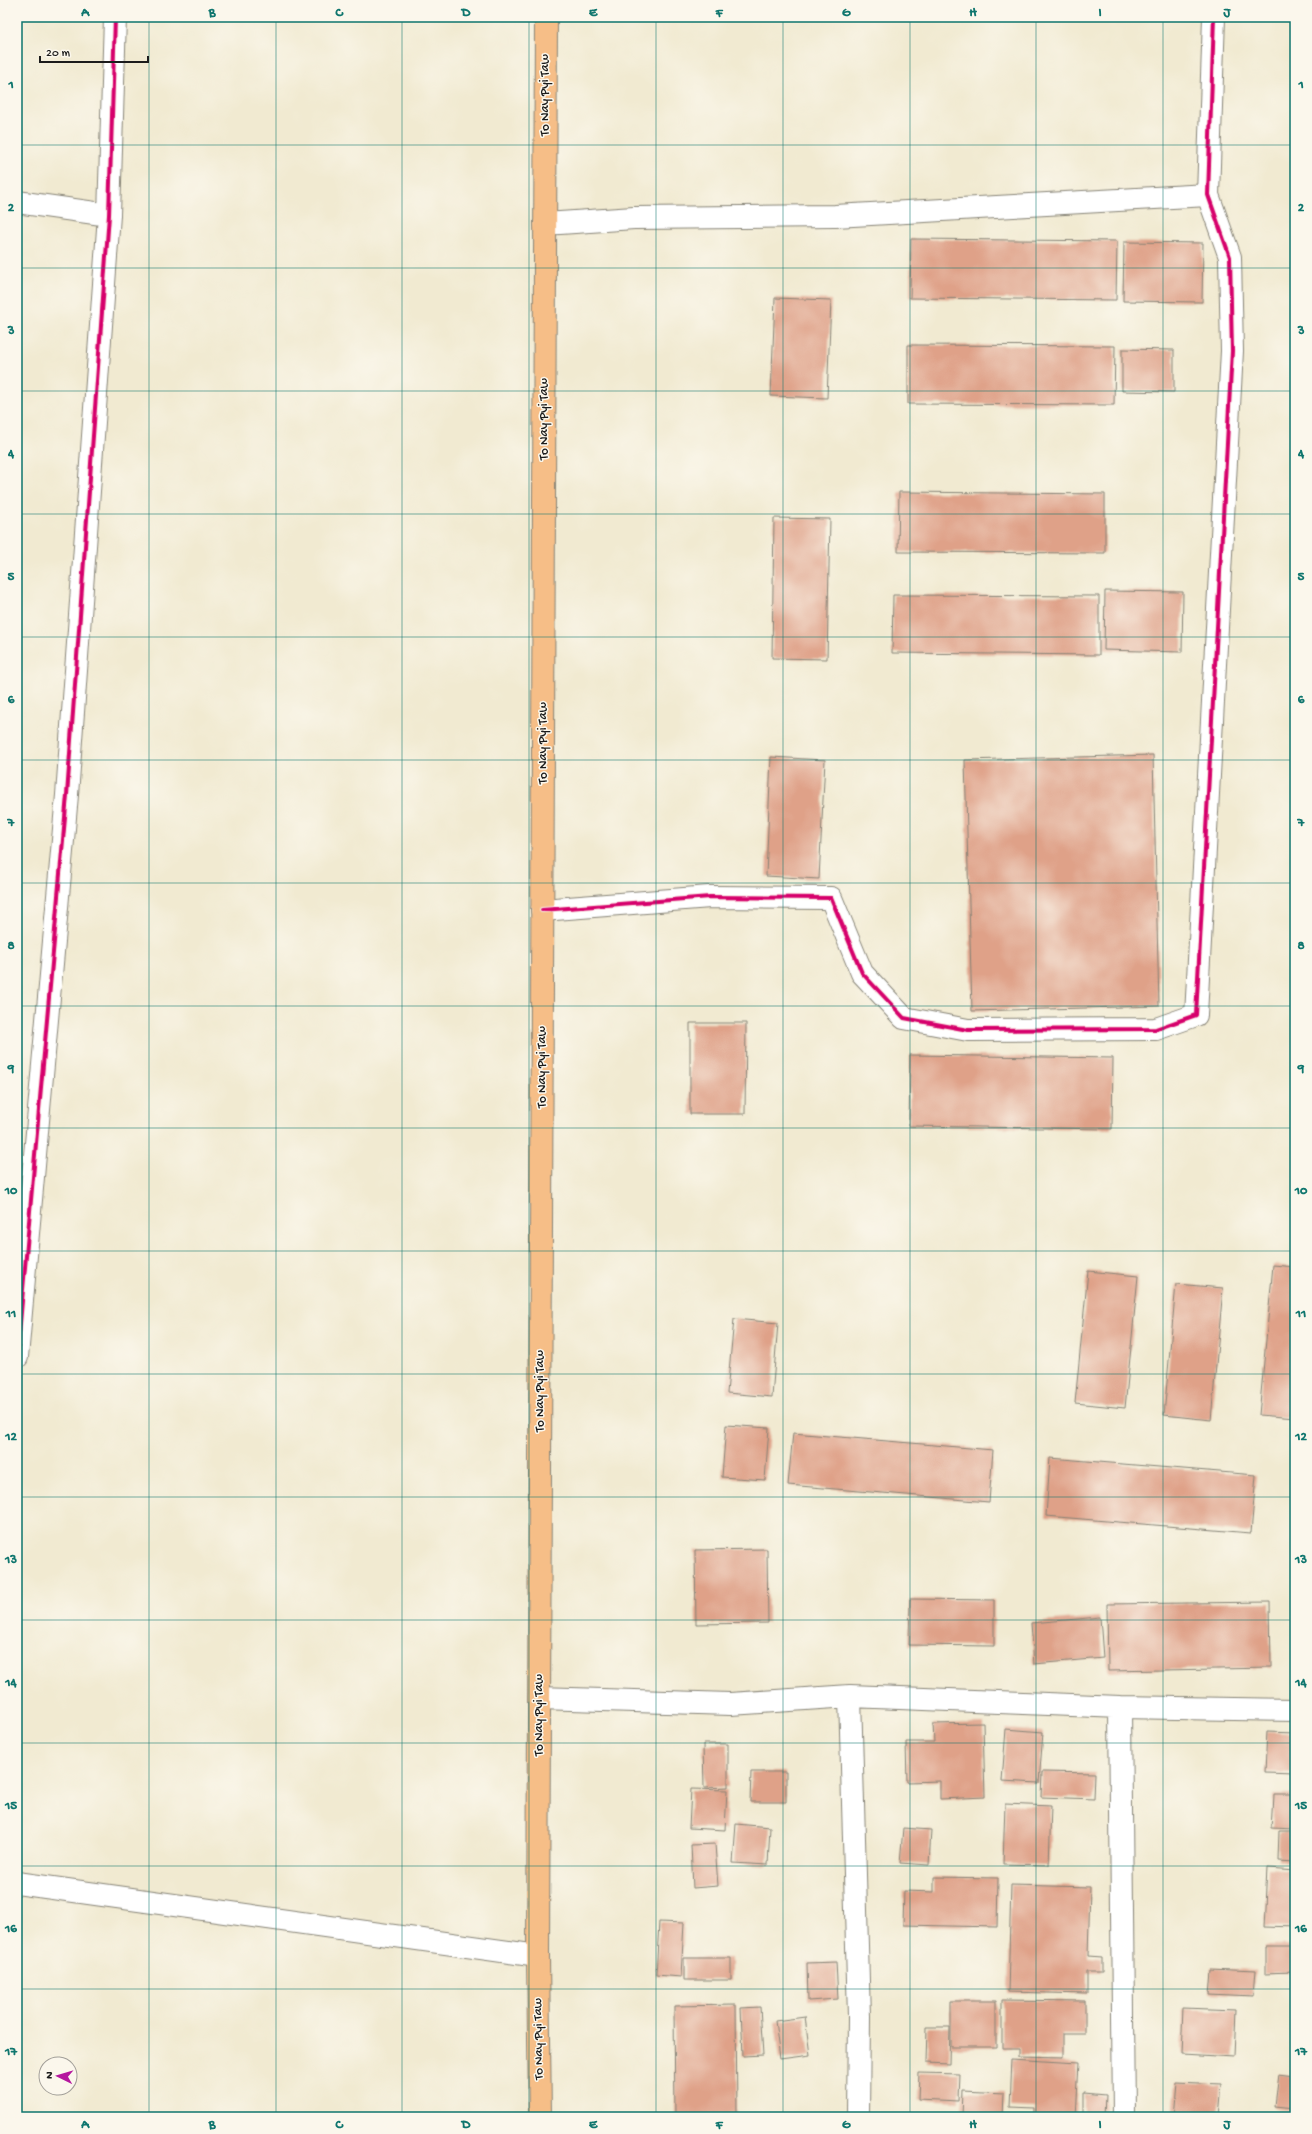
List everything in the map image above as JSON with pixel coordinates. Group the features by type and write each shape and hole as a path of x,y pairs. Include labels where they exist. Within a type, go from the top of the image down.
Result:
{"main road":[{"name":"To Nay Pyi Taw","path":"540,2117 538,1956 546,17"}],"street":[{"path":"17,1358 68,795 109,215 115,17"},
{"path":"542,910 710,897 831,898 862,973 904,1018 968,1030 1156,1029 1196,1015 1232,351 1230,257 1208,195 1214,17"},
{"path":"545,224 634,218 712,219 835,216 1208,195"},
{"path":"17,202 109,215"},
{"path":"850,1696 859,2017 858,2117"},
{"path":"539,1698 730,1704 850,1696 1120,1707 1295,1710"},
{"path":"1120,1707 1124,2117"},
{"path":"17,1883 538,1956"}],"building":[{"path":"911,239 1117,241 1116,300 910,298"},
{"path":"1124,242 1203,243 1202,302 1123,301"},
{"path":"775,298 831,300 827,398 771,396"},
{"path":"908,345 1115,346 1114,405 908,404"},
{"path":"1122,349 1174,350 1174,392 1122,391"},
{"path":"899,492 1105,494 1105,553 898,552"},
{"path":"774,518 830,519 827,659 772,658"},
{"path":"1105,591 1183,592 1182,652 1104,650"},
{"path":"893,595 1099,596 1099,655 892,653"},
{"path":"1153,755 1159,1006 972,1011 965,760"},
{"path":"771,757 825,760 819,879 766,876"},
{"path":"1293,995 1295,995 1295,1027 1293,1027"},
{"path":"690,1023 746,1023 745,1114 690,1114"},
{"path":"910,1055 1113,1058 1112,1129 909,1126"},
{"path":"1273,1265 1295,1267 1295,1418 1259,1415"},
{"path":"1088,1271 1138,1276 1125,1408 1075,1403"},
{"path":"1176,1284 1223,1288 1211,1420 1164,1415"},
{"path":"734,1319 778,1323 772,1397 727,1393"},
{"path":"726,1425 769,1428 765,1480 722,1477"},
{"path":"793,1433 993,1450 989,1502 788,1485"},
{"path":"1050,1458 1256,1475 1251,1533 1046,1516"},
{"path":"767,1549 768,1623 696,1624 695,1550"},
{"path":"910,1599 994,1600 994,1646 909,1645"},
{"path":"1270,1602 1271,1668 1108,1671 1107,1604"},
{"path":"1100,1617 1103,1658 1034,1664 1031,1623"},
{"path":"983,1723 985,1797 940,1799 940,1781 907,1782 906,1742 934,1742 933,1724"},
{"path":"1006,1729 1043,1732 1039,1783 1002,1781"},
{"path":"1267,1732 1295,1733 1295,1773 1265,1772"},
{"path":"703,1744 728,1744 728,1787 704,1788"},
{"path":"751,1772 786,1772 786,1802 750,1802"},
{"path":"1042,1772 1095,1773 1094,1799 1041,1797"},
{"path":"691,1789 727,1790 725,1830 689,1828"},
{"path":"1274,1795 1295,1795 1295,1829 1272,1828"},
{"path":"1005,1804 1051,1806 1049,1865 1003,1864"},
{"path":"736,1824 770,1827 768,1865 733,1863"},
{"path":"903,1828 931,1830 929,1865 900,1863"},
{"path":"1279,1831 1295,1831 1295,1862 1278,1861"},
{"path":"715,1844 718,1886 693,1888 691,1845"},
{"path":"1268,1868 1295,1870 1295,1927 1265,1926"},
{"path":"934,1877 998,1878 997,1927 903,1925 904,1891 934,1892"},
{"path":"1011,1885 1090,1887 1088,1956 1102,1957 1102,1972 1087,1972 1087,1994 1008,1992"},
{"path":"659,1922 684,1923 681,1977 656,1975"},
{"path":"1265,1946 1295,1946 1295,1973 1265,1974"},
{"path":"684,1958 731,1958 731,1980 684,1980"},
{"path":"836,1962 838,1999 808,2001 807,1963"},
{"path":"1211,1968 1255,1970 1253,1995 1209,1993"},
{"path":"1002,2000 1085,2001 1085,2034 1063,2034 1063,2057 1019,2056 1019,2048 1002,2048"},
{"path":"951,2001 996,2001 996,2047 951,2047"},
{"path":"736,2005 737,2117 675,2117 674,2006"},
{"path":"760,2007 763,2055 743,2056 741,2008"},
{"path":"1183,2009 1236,2011 1234,2056 1181,2053"},
{"path":"805,2017 810,2055 780,2059 775,2021"},
{"path":"927,2027 950,2027 949,2064 926,2063"},
{"path":"1012,2059 1078,2063 1075,2117 1034,2117 1034,2108 1010,2107"},
{"path":"919,2073 960,2074 959,2101 918,2099"},
{"path":"1279,2074 1295,2076 1295,2110 1275,2108"},
{"path":"1176,2083 1221,2085 1218,2117 1173,2117"},
{"path":"963,2091 1004,2093 1003,2117 962,2117"},
{"path":"1084,2093 1106,2095 1105,2116 1084,2115"}],"cycle path":[{"path":"17,1357 67,795 109,215 115,17"},
{"path":"542,910 710,897 831,898 862,973 904,1018 968,1030 1156,1029 1196,1015 1232,351 1230,257 1208,195 1214,17"}]}
